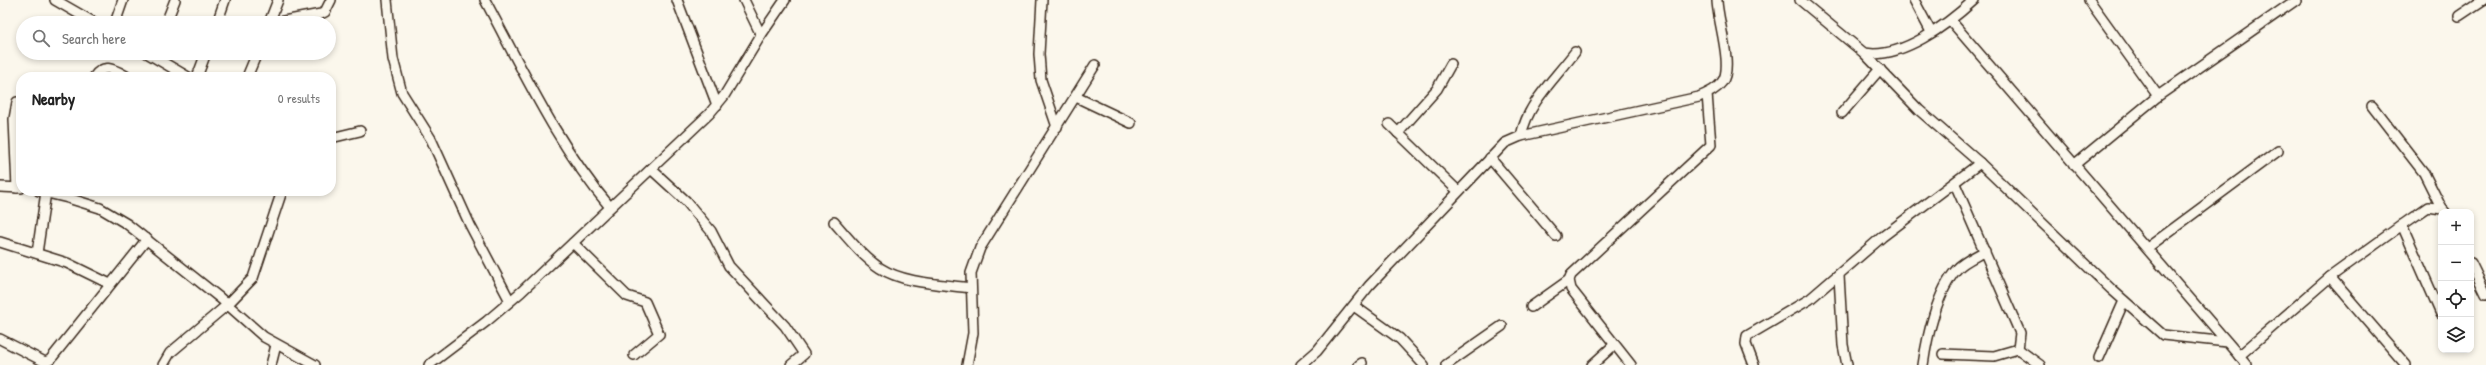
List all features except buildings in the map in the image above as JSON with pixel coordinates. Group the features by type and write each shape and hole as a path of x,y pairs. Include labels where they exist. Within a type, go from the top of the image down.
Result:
{"street":[{"path":"55,0 83,16"},
{"path":"117,16 123,0"},
{"path":"168,16 174,0"},
{"path":"219,16 225,0"},
{"path":"272,16 278,0"},
{"path":"310,16 325,12 330,0"},
{"path":"387,0 393,59 402,93 431,139 470,225 510,301"},
{"path":"485,0 561,140 592,186 610,207"},
{"path":"677,0 717,105"},
{"path":"744,0 761,35"},
{"path":"430,365 510,301 717,105 785,0"},
{"path":"1042,0 1039,54 1042,80 1057,127"},
{"path":"1301,365 1317,351 1374,280 1505,143 1521,136 1699,97 1707,94 1723,81 1727,69 1717,0"},
{"path":"1800,0 1864,53 1919,110 1980,164 2124,301 2163,335 2227,342"},
{"path":"1914,0 1931,32"},
{"path":"1864,53 1877,55 1887,54 1951,21 1974,0"},
{"path":"2089,0 2158,96"},
{"path":"2074,165 2158,96 2296,0"},
{"path":"2459,16 2483,0"},
{"path":"1951,21 2247,365"},
{"path":"1521,136 1524,121 1534,102 1575,52"},
{"path":"161,60 180,72"},
{"path":"200,72 204,60"},
{"path":"249,72 254,60"},
{"path":"1398,133 1437,89 1451,64"},
{"path":"967,365 973,333 971,288 973,266 980,248 1095,65"},
{"path":"99,72 102,69 113,68 120,72"},
{"path":"1842,113 1880,69"},
{"path":"1531,307 1569,280 1571,275 1712,145 1707,94"},
{"path":"1076,97 1131,123"},
{"path":"2372,106 2424,173 2443,209"},
{"path":"16,108 14,119 16,147"},
{"path":"1389,124 1458,191"},
{"path":"336,137 360,131"},
{"path":"2147,248 2278,151"},
{"path":"1490,158 1556,236"},
{"path":"1754,365 1746,344 1747,336 1810,299 1839,276 1882,237 1980,164"},
{"path":"651,169 691,207 711,230 729,266 786,326 803,351 802,357 791,365"},
{"path":"1955,184 2020,333 2018,349"},
{"path":"0,187 16,188"},
{"path":"37,253 43,196"},
{"path":"57,196 100,208 147,239 264,337 276,345 315,365"},
{"path":"163,365 174,349 227,305 253,278 280,196"},
{"path":"2239,356 2330,277 2428,207 2439,209"},
{"path":"834,222 867,257 886,271 917,281 971,288"},
{"path":"2402,225 2438,307"},
{"path":"0,339 45,362 50,360 147,239"},
{"path":"0,242 67,263 110,284"},
{"path":"573,243 627,296 645,302 659,334 634,355"},
{"path":"1924,365 1926,343 1942,295 1951,277 1963,263 1985,251"},
{"path":"2474,269 2486,294"},
{"path":"1839,276 1843,345 1847,365"},
{"path":"2330,277 2406,365"},
{"path":"1569,280 1571,289 1631,365"},
{"path":"2099,358 2124,301"},
{"path":"1354,306 1400,339 1424,365"},
{"path":"1446,365 1502,326"},
{"path":"271,365 276,345"},
{"path":"1592,365 1614,345"},
{"path":"1943,354 1994,356 2018,349"},
{"path":"2018,349 2040,365"},
{"path":"1994,356 1999,365"}]}
